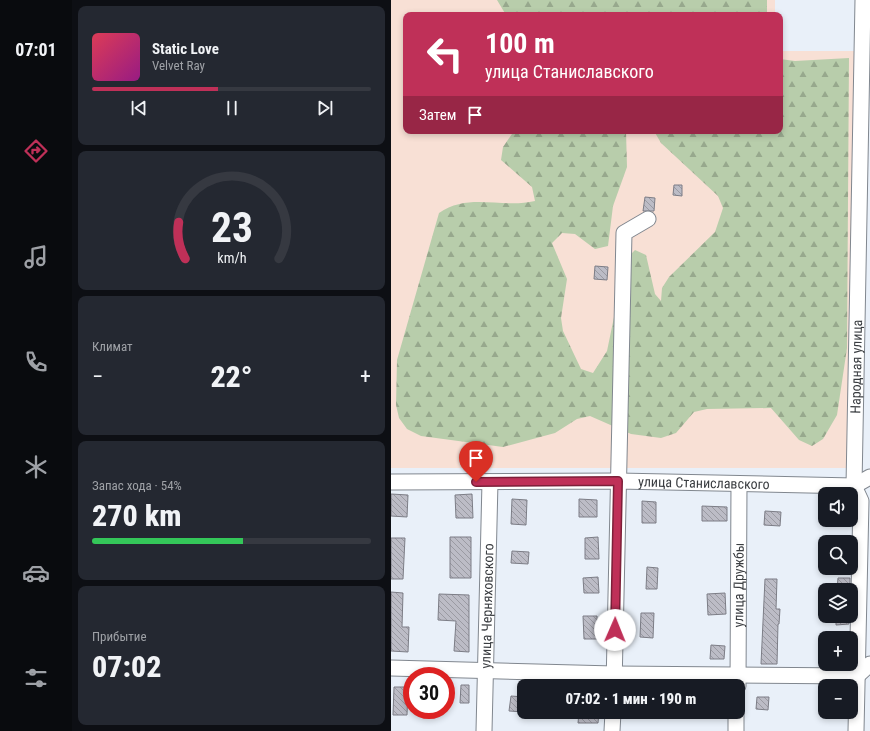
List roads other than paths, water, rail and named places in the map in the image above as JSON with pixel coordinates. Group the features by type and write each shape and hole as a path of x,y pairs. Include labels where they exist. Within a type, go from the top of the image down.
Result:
{"street":[{"name":"Народная улица","path":"856,731 861,501 854,486 864,280 866,25 863,0"},
{"path":"614,679 624,233 648,219"},
{"path":"854,486 870,477"},
{"name":"улица Станиславского","path":"391,482 618,481 854,486"},
{"name":"улица Черняховского","path":"484,731 490,482"},
{"name":"улица Дружбы","path":"738,679 739,484"},
{"path":"745,680 857,676 870,664"},
{"path":"391,668 486,671 600,679"},
{"path":"612,731 613,719"},
{"path":"736,719 736,731"}]}
